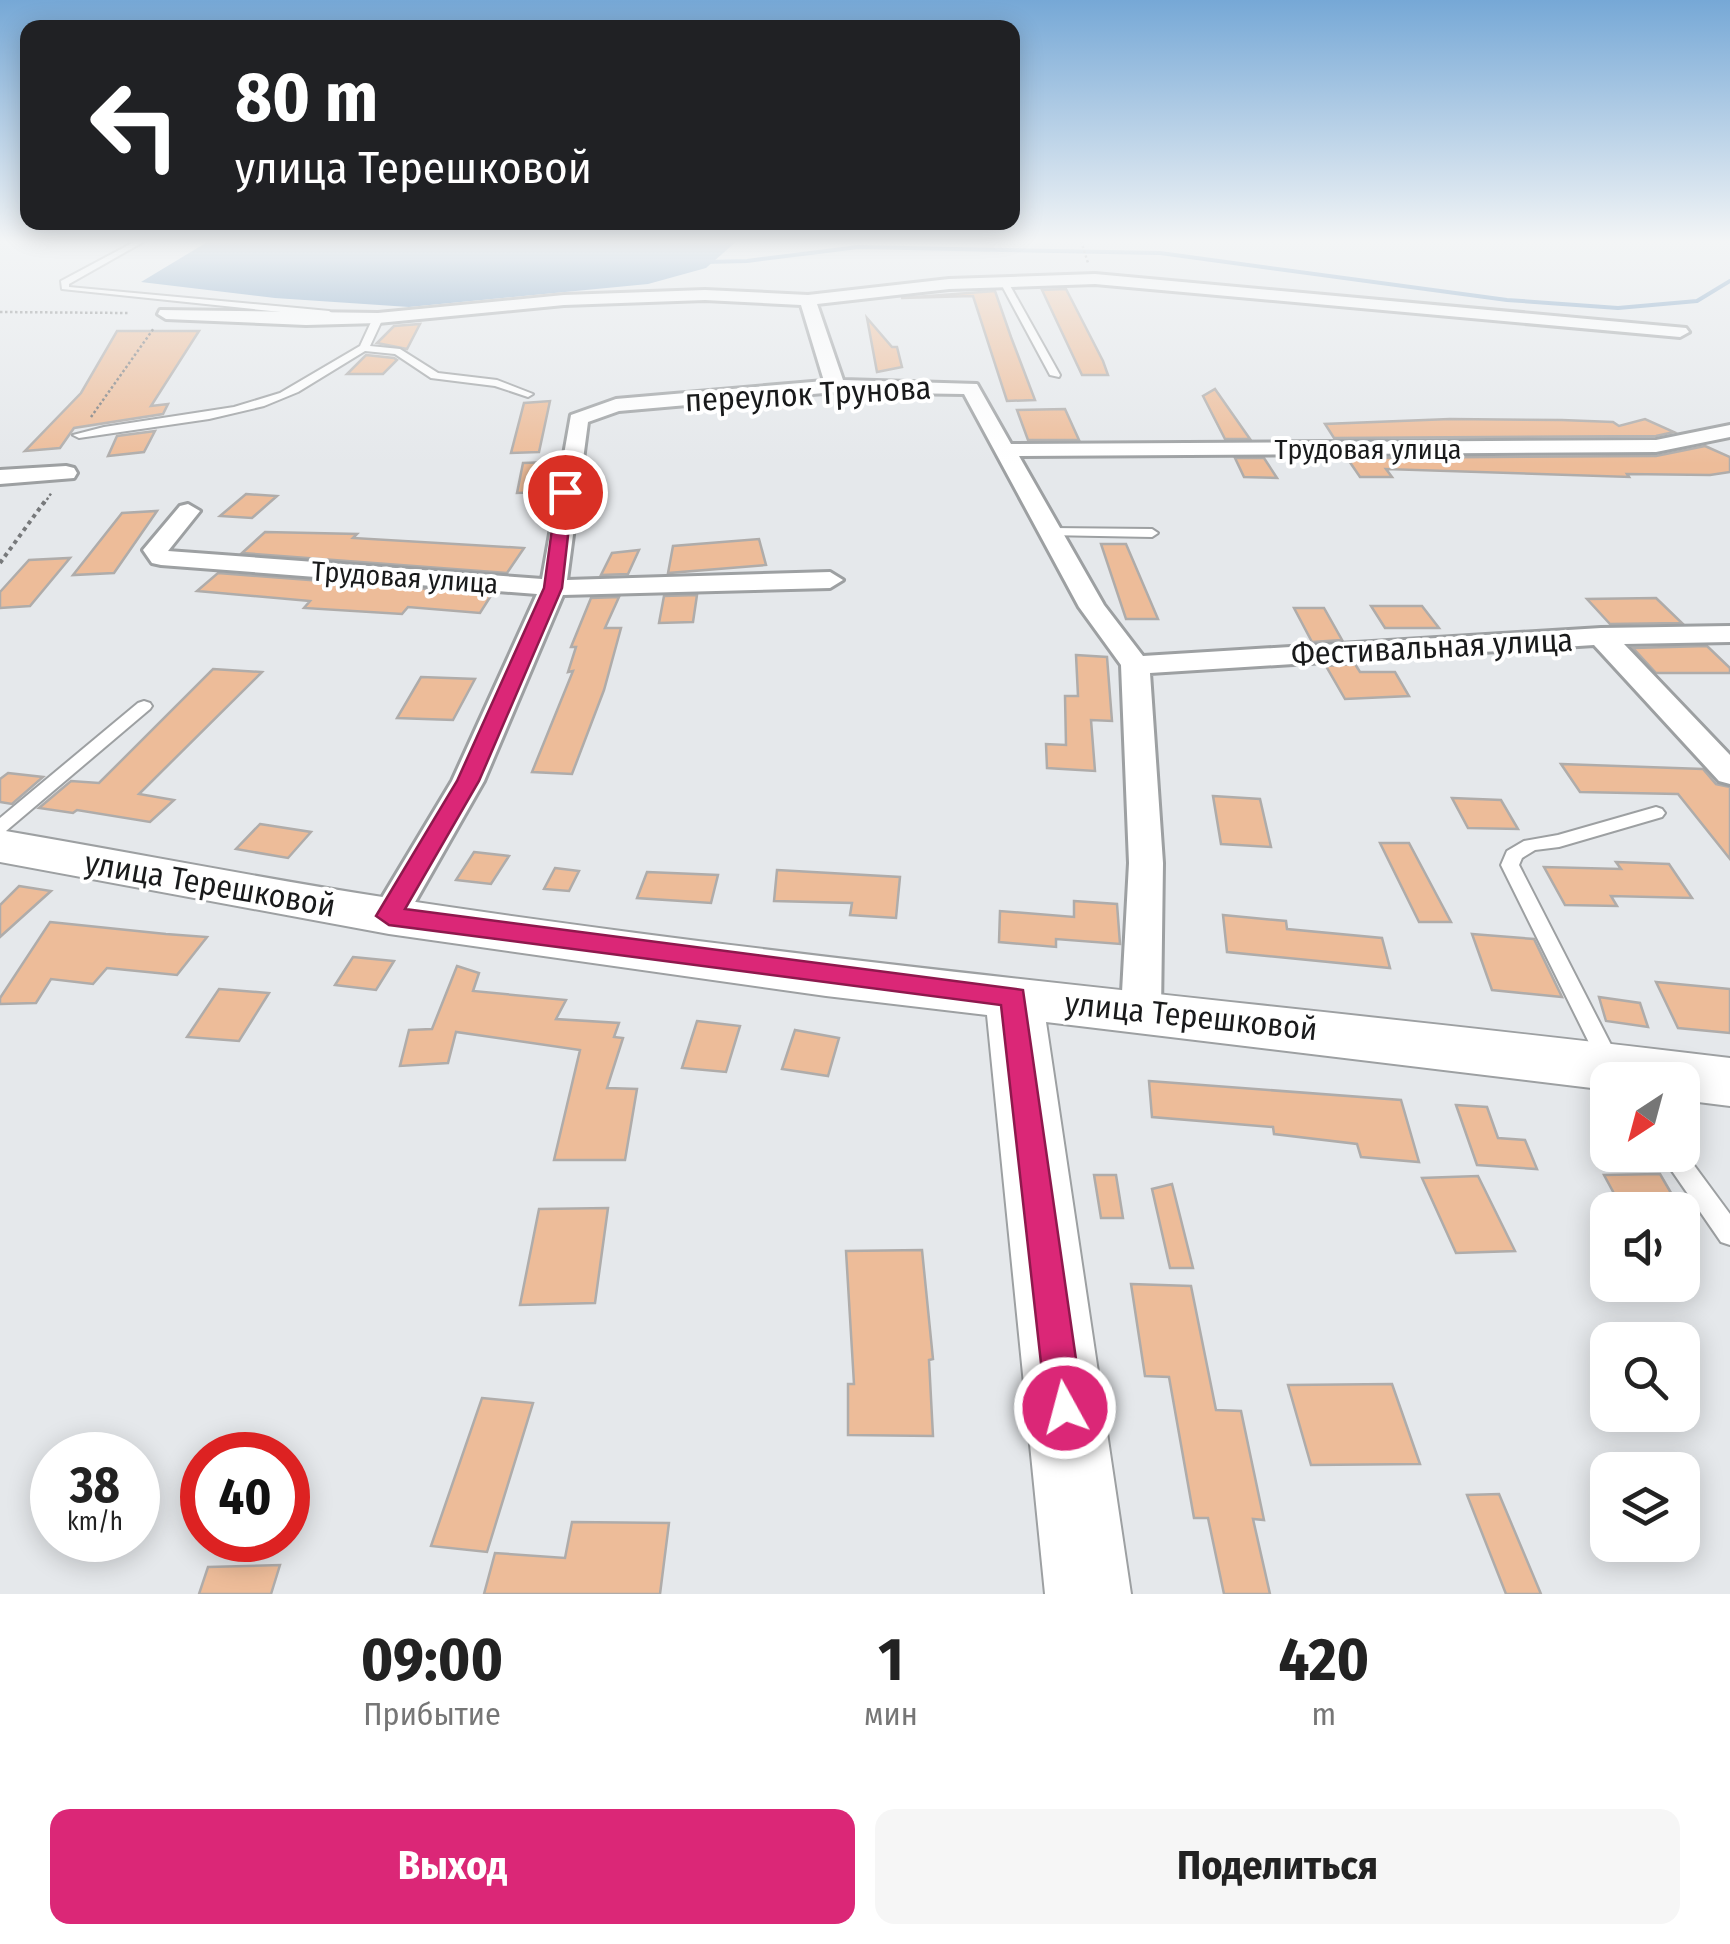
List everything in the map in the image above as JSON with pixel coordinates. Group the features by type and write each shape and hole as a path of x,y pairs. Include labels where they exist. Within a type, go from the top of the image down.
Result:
{"street":[{"path":"198,315 306,320 405,315"},
{"path":"813,315 835,386"},
{"path":"1493,315 1680,332"},
{"name":"переулок Трунова","path":"389,916 468,781 553,588 578,420 616,405 835,386 970,388 1092,607 1134,664"},
{"name":"Трудовая улица","path":"1004,450 1656,446 1730,431"},
{"path":"0,476 66,473"},
{"name":"Трудовая улица","path":"188,512 155,550 161,558 553,588 830,580"},
{"name":"Фестивальная улица","path":"1134,664 1601,636 1730,634"},
{"path":"1601,636 1730,774"},
{"path":"1134,664 1146,864 1142,1011"},
{"name":"улица Терешковой","path":"0,846 389,916 1590,1070"},
{"path":"1014,997 1088,1594"},
{"name":"улица Терешковой","path":"1700,1080 1730,1082"}],"lane":[{"path":"350,315 378,318 364,348"},
{"path":"1022,315 1055,375"},
{"path":"79,435 257,403 287,394 343,356 364,348 398,351 435,376 497,383 528,394"},
{"path":"1051,532 1152,533"},
{"path":"0,827 144,706"},
{"path":"1608,1062 1510,865 1514,855 1530,844 1559,840 1656,813"},
{"path":"1684,1172 1730,1234"}],"building":[{"path":"979,315 1003,315 1035,400 1007,401"},
{"path":"1054,315 1080,315 1108,375 1082,375"},
{"path":"867,318 892,347 897,347 902,367 877,372"},
{"path":"420,324 407,349 377,343 394,326"},
{"path":"117,331 199,331 151,406 168,404 163,414 74,428 60,448 25,451 81,393"},
{"path":"366,355 397,360 383,374 347,374"},
{"path":"1215,389 1250,439 1225,439 1203,396"},
{"path":"550,401 539,452 511,453 524,403"},
{"path":"1065,409 1079,440 1028,440 1017,410"},
{"path":"1450,419 1613,422 1619,426 1645,419 1674,432 1656,436 1334,438 1325,424"},
{"path":"155,431 144,452 108,456 117,436"},
{"path":"1705,446 1730,457 1730,472 1627,474 1629,477 1386,469 1392,477 1360,477 1347,458 1656,456"},
{"path":"1235,458 1264,458 1277,478 1244,477"},
{"path":"550,462 544,492 517,493 523,463"},
{"path":"246,494 277,496 252,518 220,516"},
{"path":"157,511 114,573 73,575 122,513"},
{"path":"265,532 357,534 353,538 524,548 507,573 242,553"},
{"path":"759,539 766,565 668,573 673,546"},
{"path":"1101,544 1126,544 1158,619 1126,619"},
{"path":"639,550 628,574 601,575 612,553"},
{"path":"70,558 30,606 0,608 0,592 29,560"},
{"path":"218,573 492,594 480,613 408,607 402,614 304,608 310,601 197,591"},
{"path":"697,595 693,622 659,623 664,596"},
{"path":"619,597 605,628 621,628 604,690 572,774 532,772 573,671 568,672 576,647 571,647 591,598"},
{"path":"1656,598 1682,623 1610,624 1587,599"},
{"path":"1371,606 1422,606 1439,628 1385,628"},
{"path":"1294,608 1324,608 1342,640 1312,642"},
{"path":"1707,646 1730,668 1730,673 1656,673 1633,648"},
{"path":"1076,655 1107,657 1112,721 1091,720 1095,771 1047,768 1046,744 1066,745 1065,696 1078,696"},
{"path":"1355,664 1360,672 1395,672 1409,696 1345,699 1326,666"},
{"path":"213,669 262,672 139,794 174,800 150,822 39,808 71,781 99,783"},
{"path":"421,677 475,679 453,720 397,718"},
{"path":"1561,764 1703,769 1716,784 1730,787 1730,859 1678,794 1580,792"},
{"path":"8,773 43,777 12,804 0,802 0,779"},
{"path":"1213,796 1260,799 1271,847 1221,844"},
{"path":"1452,798 1501,800 1518,829 1468,828"},
{"path":"260,824 311,832 288,858 236,849"},
{"path":"1380,843 1409,843 1451,922 1419,922"},
{"path":"474,852 509,856 491,884 456,880"},
{"path":"1616,862 1669,864 1692,898 1611,896 1617,906 1565,905 1544,867 1621,869"},
{"path":"555,868 579,871 569,891 544,889"},
{"path":"777,870 900,877 896,918 850,915 852,903 774,901"},
{"path":"647,872 718,875 711,903 637,898"},
{"path":"19,886 51,891 0,937 0,905"},
{"path":"1074,901 1117,904 1120,944 1056,939 1056,947 999,942 1000,911 1074,917"},
{"path":"1223,915 1286,921 1287,929 1382,938 1390,968 1227,952"},
{"path":"50,922 207,937 177,975 107,968 93,984 51,979 36,1003 0,1004 0,998"},
{"path":"1472,934 1534,939 1562,997 1492,990"},
{"path":"353,957 394,961 376,990 335,985"},
{"path":"457,966 479,973 473,991 566,1000 556,1019 619,1023 614,1037 623,1038 607,1088 637,1089 625,1160 554,1160 580,1050 456,1032 448,1063 400,1066 409,1030 432,1029"},
{"path":"1656,982 1730,989 1730,1033 1678,1028"},
{"path":"219,989 269,993 239,1041 187,1037"},
{"path":"1599,997 1640,1003 1648,1027 1606,1021"},
{"path":"697,1021 740,1026 726,1072 682,1068"},
{"path":"795,1030 839,1038 828,1076 782,1069"},
{"path":"1149,1081 1401,1100 1419,1162 1361,1157 1357,1144 1274,1134 1273,1127 1152,1117"},
{"path":"1456,1105 1487,1107 1498,1138 1525,1140 1537,1169 1477,1165"},
{"path":"1660,1174 1670,1192 1613,1192 1604,1175"},
{"path":"1094,1175 1116,1175 1123,1218 1101,1218"},
{"path":"1478,1176 1515,1251 1456,1253 1422,1178"},
{"path":"1172,1184 1193,1268 1170,1268 1152,1189"},
{"path":"608,1208 595,1303 520,1305 539,1209"},
{"path":"922,1250 933,1359 929,1360 933,1436 848,1435 848,1384 854,1384 846,1251"},
{"path":"1131,1284 1191,1286 1216,1410 1241,1411 1264,1520 1253,1519 1270,1594 1224,1594 1208,1518 1194,1518 1169,1377 1145,1376"},
{"path":"1392,1384 1420,1464 1311,1465 1288,1385"},
{"path":"482,1398 533,1403 487,1552 431,1546"},
{"path":"1499,1494 1541,1594 1506,1594 1467,1495"},
{"path":"572,1522 669,1523 660,1594 484,1594 495,1553 565,1558"},
{"path":"280,1565 271,1594 199,1594 208,1567"}],"route":[{"path":"565,492 553,588 468,781 389,916 826,976 1014,997 1065,1408"}]}
